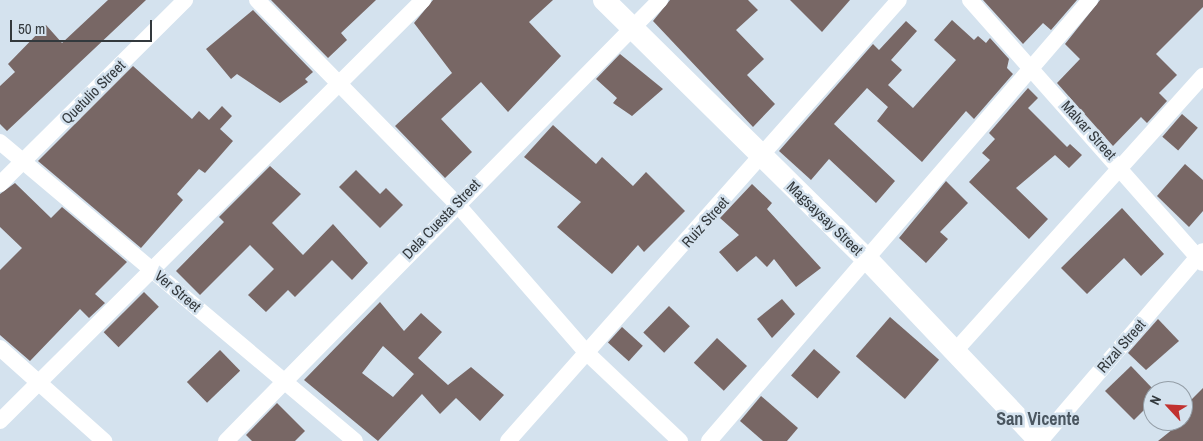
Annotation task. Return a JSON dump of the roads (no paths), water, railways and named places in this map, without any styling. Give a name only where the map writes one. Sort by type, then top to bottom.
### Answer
[{"type":"main road","name":"Magsaysay Street","points":[[604,0],[868,260],[956,350],[1040,441]]},
{"type":"street","name":"Quetulio Street","points":[[0,184],[185,0]]},
{"type":"street","points":[[257,0],[456,204],[588,353],[680,441]]},
{"type":"street","points":[[0,421],[338,81],[424,0]]},
{"type":"street","name":"Dela Cuesta Street","points":[[226,441],[456,204],[660,0]]},
{"type":"street","name":"Ruiz Street","points":[[508,441],[762,157],[899,0]]},
{"type":"street","name":"Malvar Street","points":[[970,0],[1122,166],[1201,257]]},
{"type":"street","points":[[709,441],[868,260],[1090,0]]},
{"type":"street","points":[[956,350],[1203,76]]},
{"type":"street","name":"Ver Street","points":[[0,142],[354,441]]},
{"type":"street","name":"Rizal Street","points":[[1040,441],[1201,257]]},
{"type":"street","points":[[0,348],[104,441]]},
{"type":"district","name":"San Vicente","points":[[1038,419]]}]
